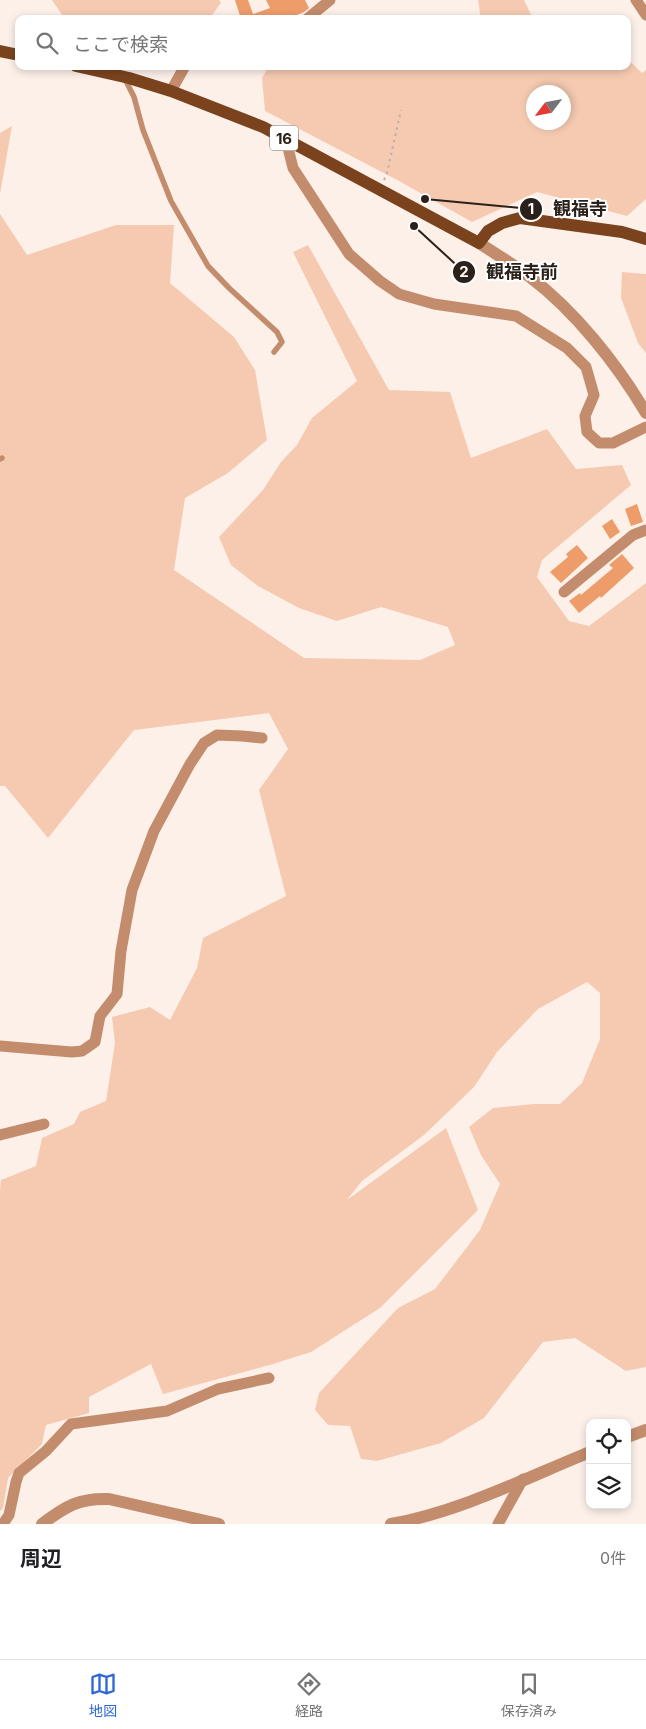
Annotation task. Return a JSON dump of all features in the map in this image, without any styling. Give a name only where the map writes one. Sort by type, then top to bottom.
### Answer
[{"type":"main road","points":[[0,51],[15,53]]},
{"type":"main road","name":"16","points":[[95,70],[123,76],[171,91],[240,117],[292,142],[479,243]]},
{"type":"main road","points":[[479,243],[488,231],[502,222],[520,218],[622,232],[646,239]]},
{"type":"street","points":[[312,15],[330,0]]},
{"type":"street","points":[[636,0],[646,14]]},
{"type":"street","points":[[171,91],[183,70]]},
{"type":"street","points":[[292,142],[288,148],[293,168],[310,195],[349,254],[380,281],[399,294],[434,304],[516,316],[567,348],[586,367],[594,395],[585,416],[587,432],[599,443],[613,443],[646,427]]},
{"type":"street","points":[[479,243],[531,277],[573,315],[605,354],[637,397],[646,413]]},
{"type":"street","points":[[564,592],[633,535],[646,530]]},
{"type":"street","points":[[0,1046],[72,1052],[82,1051],[95,1042],[100,1016],[117,994],[121,951],[132,890],[154,830],[190,764],[204,743],[217,735],[262,738]]},
{"type":"street","points":[[0,1135],[44,1124]]},
{"type":"street","points":[[3,1524],[9,1515],[19,1473],[46,1451],[71,1424],[167,1411],[218,1389],[269,1378]]},
{"type":"street","points":[[631,1436],[646,1430]]},
{"type":"street","points":[[391,1524],[421,1518],[453,1508],[586,1454]]},
{"type":"street","points":[[498,1524],[523,1479]]},
{"type":"street","points":[[42,1524],[75,1503],[91,1499],[109,1499],[219,1524]]},
{"type":"lane","points":[[123,76],[134,97],[143,130],[171,201],[208,266],[277,332],[282,342],[274,352]]},
{"type":"path","points":[[387,173],[401,110]]},
{"type":"shaded area","points":[[52,0],[219,0],[221,3],[212,15],[62,15]]},
{"type":"shaded area","points":[[478,0],[524,0],[531,15],[480,15]]},
{"type":"shaded area","points":[[631,62],[642,73],[646,70],[646,199],[627,216],[537,192],[472,222],[399,181],[265,111],[262,78],[267,70],[631,70]]},
{"type":"shaded area","points":[[12,126],[0,194],[0,133]]},
{"type":"shaded area","points":[[0,214],[27,255],[116,225],[174,225],[170,283],[234,337],[255,370],[267,440],[228,473],[185,498],[174,570],[304,658],[420,660],[455,645],[448,627],[381,607],[337,621],[299,608],[258,586],[231,565],[219,537],[263,490],[281,462],[297,445],[312,418],[357,381],[293,252],[308,245],[389,390],[450,392],[471,458],[547,429],[576,469],[622,465],[631,485],[542,560],[537,577],[569,621],[589,626],[646,583],[646,1367],[626,1371],[575,1338],[543,1342],[484,1418],[441,1443],[377,1461],[361,1459],[350,1426],[328,1425],[315,1410],[319,1393],[398,1308],[435,1289],[480,1230],[500,1184],[481,1155],[469,1127],[493,1108],[534,1104],[560,1104],[582,1083],[600,1039],[600,993],[587,982],[538,1009],[497,1052],[474,1087],[424,1135],[362,1181],[347,1200],[446,1128],[478,1210],[380,1308],[311,1352],[273,1364],[163,1394],[151,1364],[89,1397],[89,1413],[46,1425],[42,1444],[8,1478],[3,1508],[0,1511],[1,1180],[36,1166],[42,1138],[74,1124],[80,1112],[106,1101],[115,1043],[112,1017],[150,1007],[170,1020],[197,968],[203,938],[286,896],[259,790],[288,749],[269,713],[134,730],[48,838],[5,786],[0,786]]},
{"type":"shaded area","points":[[622,272],[646,274],[646,353],[638,343],[621,298]]},
{"type":"building","points":[[235,0],[248,0],[253,14],[270,8],[266,0],[305,0],[309,8],[297,15],[240,15]]},
{"type":"building","points":[[637,504],[643,522],[631,526],[625,509]]},
{"type":"building","points":[[612,519],[620,532],[610,539],[602,526]]},
{"type":"building","points":[[577,545],[588,558],[561,583],[550,572],[568,557],[566,554]]},
{"type":"building","points":[[622,554],[634,568],[601,598],[600,596],[579,613],[569,601],[580,593],[581,595],[613,568],[609,565]]},
{"type":"place","name":"観福寺","points":[[425,199]]},
{"type":"place","name":"観福寺前","points":[[414,226]]}]
